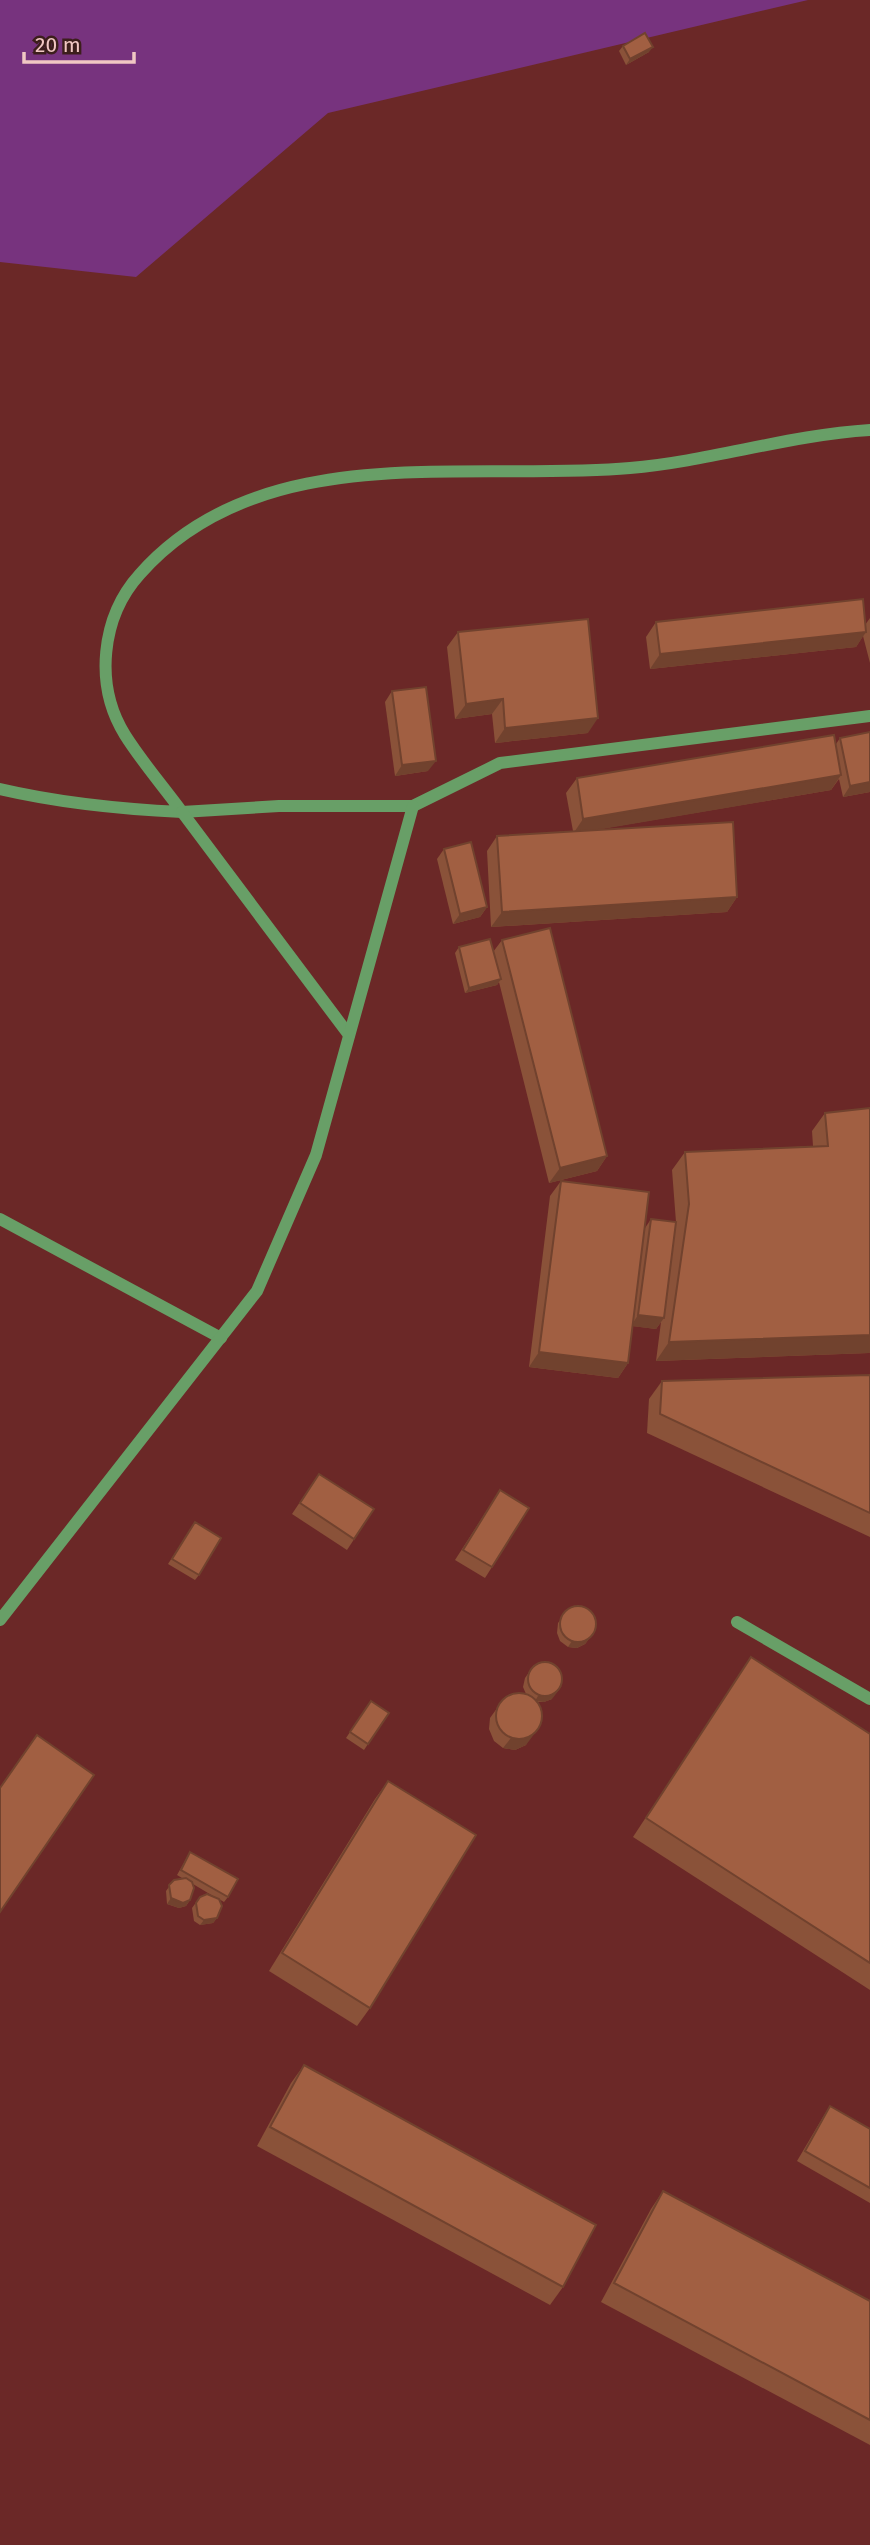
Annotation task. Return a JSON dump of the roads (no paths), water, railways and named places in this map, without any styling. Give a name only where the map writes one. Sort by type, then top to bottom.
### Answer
[{"type":"street","points":[[349,1035],[124,734],[111,701],[104,663],[110,627],[129,586],[158,554],[195,527],[246,499],[320,481],[457,471],[631,468],[870,430]]},
{"type":"street","points":[[0,789],[47,800],[182,812],[279,806],[413,806],[500,763],[870,716]]},
{"type":"street","points":[[0,1620],[257,1291],[316,1155],[413,806]]},
{"type":"street","points":[[0,1219],[221,1338]]},
{"type":"street","points":[[737,1622],[870,1699]]}]
